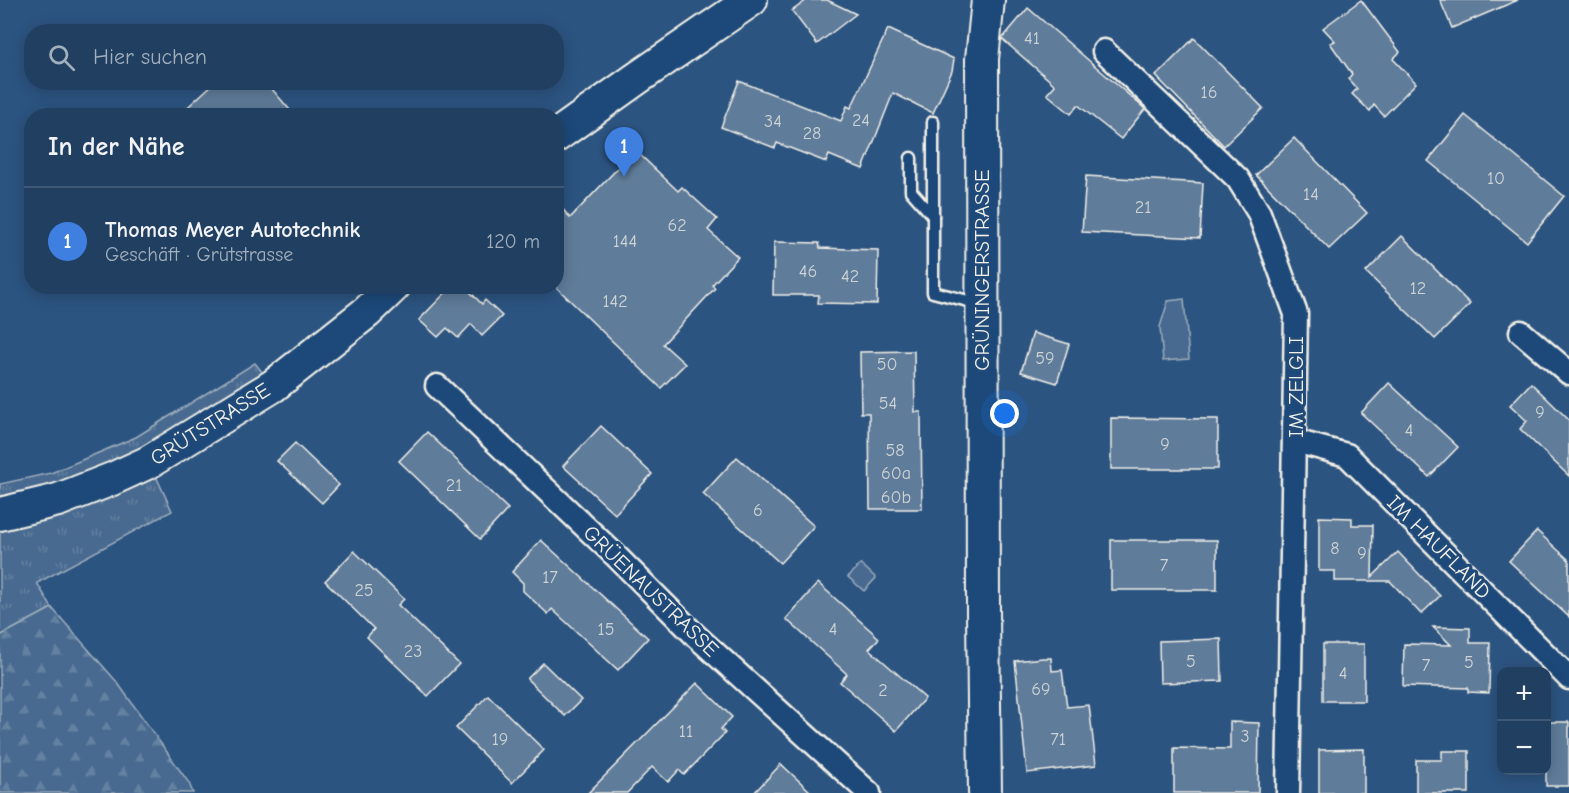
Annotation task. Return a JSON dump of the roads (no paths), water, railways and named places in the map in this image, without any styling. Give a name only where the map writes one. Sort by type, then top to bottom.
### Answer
[{"type":"main road","points":[[564,130],[751,0]]},
{"type":"main road","name":"GRÜNINGERSTRASSE","points":[[985,793],[981,304],[982,59],[988,0]]},
{"type":"main road","name":"GRÜTSTRASSE","points":[[0,514],[58,500],[149,462],[273,386],[367,312],[386,294]]},
{"type":"street","name":"IM ZELGLI","points":[[1104,51],[1238,179],[1259,213],[1296,314],[1288,793]]},
{"type":"street","points":[[1521,332],[1569,373]]},
{"type":"street","name":"GRÜENAUSTRASSE","points":[[437,386],[616,556],[696,636],[869,793]]},
{"type":"street","name":"IM HAUFLAND","points":[[1295,441],[1347,455],[1569,678]]},
{"type":"lane","points":[[933,122],[933,292],[981,304]]},
{"type":"lane","points":[[911,158],[911,191],[933,216]]},
{"type":"place","name":"Thomas Meyer Autotechnik","points":[[624,177]]}]
